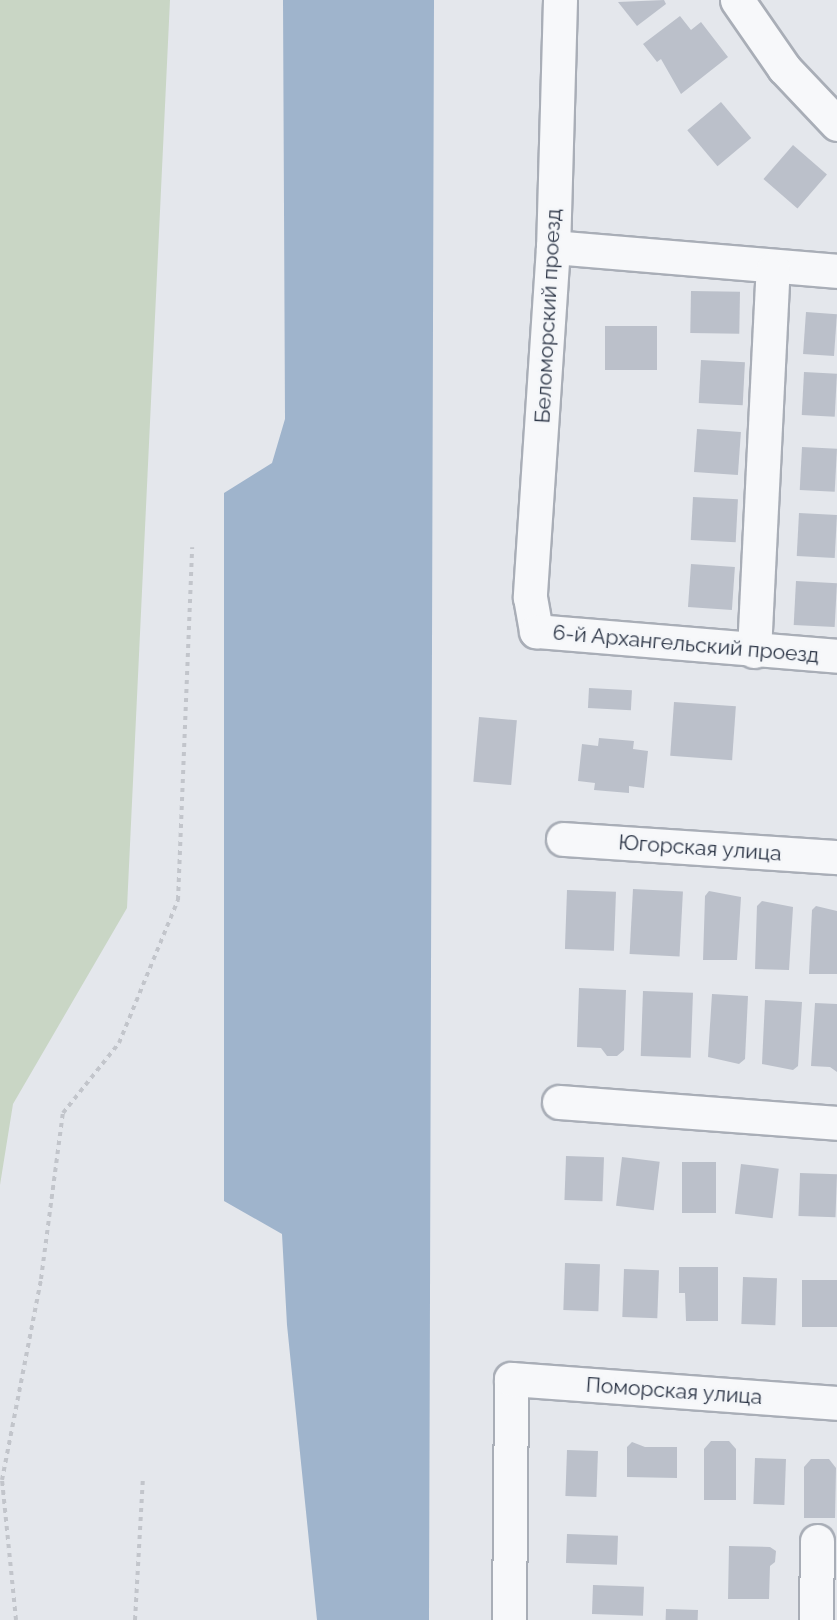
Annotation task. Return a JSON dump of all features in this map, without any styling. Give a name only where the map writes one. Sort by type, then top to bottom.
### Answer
[{"type":"street","name":"Беломорский проезд","points":[[536,631],[530,597],[554,247],[560,0]]},
{"type":"street","points":[[737,0],[784,68],[837,124]]},
{"type":"street","points":[[554,247],[773,269],[837,271]]},
{"type":"street","points":[[754,651],[773,269]]},
{"type":"street","name":"6-й Архангельский проезд","points":[[536,631],[754,651],[837,656]]},
{"type":"street","name":"Югорская улица","points":[[562,839],[837,857]]},
{"type":"street","points":[[559,1102],[837,1124]]},
{"type":"street","name":"Поморская улица","points":[[509,1620],[511,1379],[837,1403]]},
{"type":"street","points":[[816,1620],[818,1541]]},
{"type":"path","points":[[16,1620],[2,1480],[41,1279],[63,1113],[119,1042],[178,900],[192,547]]},
{"type":"path","points":[[135,1620],[143,1476]]},
{"type":"green space","points":[[0,0],[170,0],[127,908],[13,1104],[0,1185]]},
{"type":"water","points":[[283,0],[434,0],[429,1620],[317,1620],[287,1325],[282,1234],[224,1201],[224,493],[272,463],[285,419]]},
{"type":"building","points":[[664,0],[666,4],[637,26],[618,2]]},
{"type":"building","points":[[680,16],[691,30],[701,22],[728,57],[681,94],[661,59],[657,62],[643,44]]},
{"type":"building","points":[[721,102],[751,138],[718,166],[687,130]]},
{"type":"building","points":[[793,145],[827,175],[797,208],[763,179]]},
{"type":"building","points":[[691,291],[740,292],[739,334],[690,333]]},
{"type":"building","points":[[806,312],[837,314],[834,356],[803,354]]},
{"type":"building","points":[[605,326],[657,326],[657,370],[605,370]]},
{"type":"building","points":[[701,360],[745,362],[743,405],[699,403]]},
{"type":"building","points":[[804,372],[837,374],[835,417],[802,415]]},
{"type":"building","points":[[697,429],[741,432],[738,475],[694,472]]},
{"type":"building","points":[[802,447],[837,449],[835,492],[800,490]]},
{"type":"building","points":[[693,497],[738,499],[736,542],[691,540]]},
{"type":"building","points":[[799,513],[837,515],[835,558],[797,556]]},
{"type":"building","points":[[691,564],[735,567],[732,610],[688,607]]},
{"type":"building","points":[[796,581],[837,583],[835,627],[794,625]]},
{"type":"building","points":[[589,688],[632,690],[631,710],[588,708]]},
{"type":"building","points":[[674,702],[736,706],[732,760],[670,756]]},
{"type":"building","points":[[479,717],[517,720],[511,785],[473,782]]},
{"type":"building","points":[[599,738],[634,741],[633,749],[648,751],[644,788],[629,786],[629,793],[594,790],[595,783],[578,781],[582,744],[598,746]]},
{"type":"building","points":[[633,889],[683,892],[680,957],[630,954]]},
{"type":"building","points":[[567,890],[616,892],[614,951],[565,949]]},
{"type":"building","points":[[709,891],[741,897],[737,960],[703,960],[705,896]]},
{"type":"building","points":[[762,901],[793,907],[789,970],[755,969],[757,906]]},
{"type":"building","points":[[816,906],[837,911],[837,974],[809,974],[812,910]]},
{"type":"building","points":[[579,988],[626,990],[624,1050],[617,1056],[607,1056],[601,1048],[577,1047]]},
{"type":"building","points":[[643,991],[693,993],[691,1058],[641,1056]]},
{"type":"building","points":[[712,994],[748,996],[745,1059],[739,1064],[708,1057]]},
{"type":"building","points":[[765,1000],[802,1002],[798,1066],[793,1070],[762,1064]]},
{"type":"building","points":[[815,1003],[837,1004],[837,1072],[830,1067],[811,1066]]},
{"type":"building","points":[[566,1156],[604,1157],[602,1201],[564,1200]]},
{"type":"building","points":[[622,1157],[660,1162],[654,1210],[616,1206]]},
{"type":"building","points":[[682,1162],[716,1162],[716,1213],[682,1213]]},
{"type":"building","points":[[741,1164],[779,1169],[773,1218],[735,1214]]},
{"type":"building","points":[[800,1173],[837,1174],[835,1217],[798,1216]]},
{"type":"building","points":[[565,1263],[600,1264],[598,1311],[563,1310]]},
{"type":"building","points":[[679,1267],[718,1267],[718,1321],[686,1321],[685,1293],[679,1293]]},
{"type":"building","points":[[624,1269],[659,1270],[657,1318],[622,1317]]},
{"type":"building","points":[[743,1277],[777,1278],[775,1325],[741,1324]]},
{"type":"building","points":[[802,1280],[837,1280],[837,1327],[802,1327]]},
{"type":"building","points":[[711,1441],[729,1441],[736,1449],[736,1500],[704,1500],[704,1449]]},
{"type":"building","points":[[632,1442],[645,1447],[677,1447],[677,1478],[627,1477],[627,1447]]},
{"type":"building","points":[[567,1450],[598,1451],[596,1497],[565,1496]]},
{"type":"building","points":[[755,1458],[786,1459],[784,1505],[753,1504]]},
{"type":"building","points":[[811,1459],[829,1459],[836,1468],[835,1518],[804,1518],[804,1467]]},
{"type":"building","points":[[567,1534],[618,1536],[617,1565],[566,1563]]},
{"type":"building","points":[[729,1546],[770,1547],[776,1551],[775,1562],[770,1566],[769,1599],[728,1599]]},
{"type":"building","points":[[593,1585],[644,1587],[643,1616],[592,1614]]},
{"type":"building","points":[[666,1609],[698,1610],[698,1620],[666,1620]]}]
